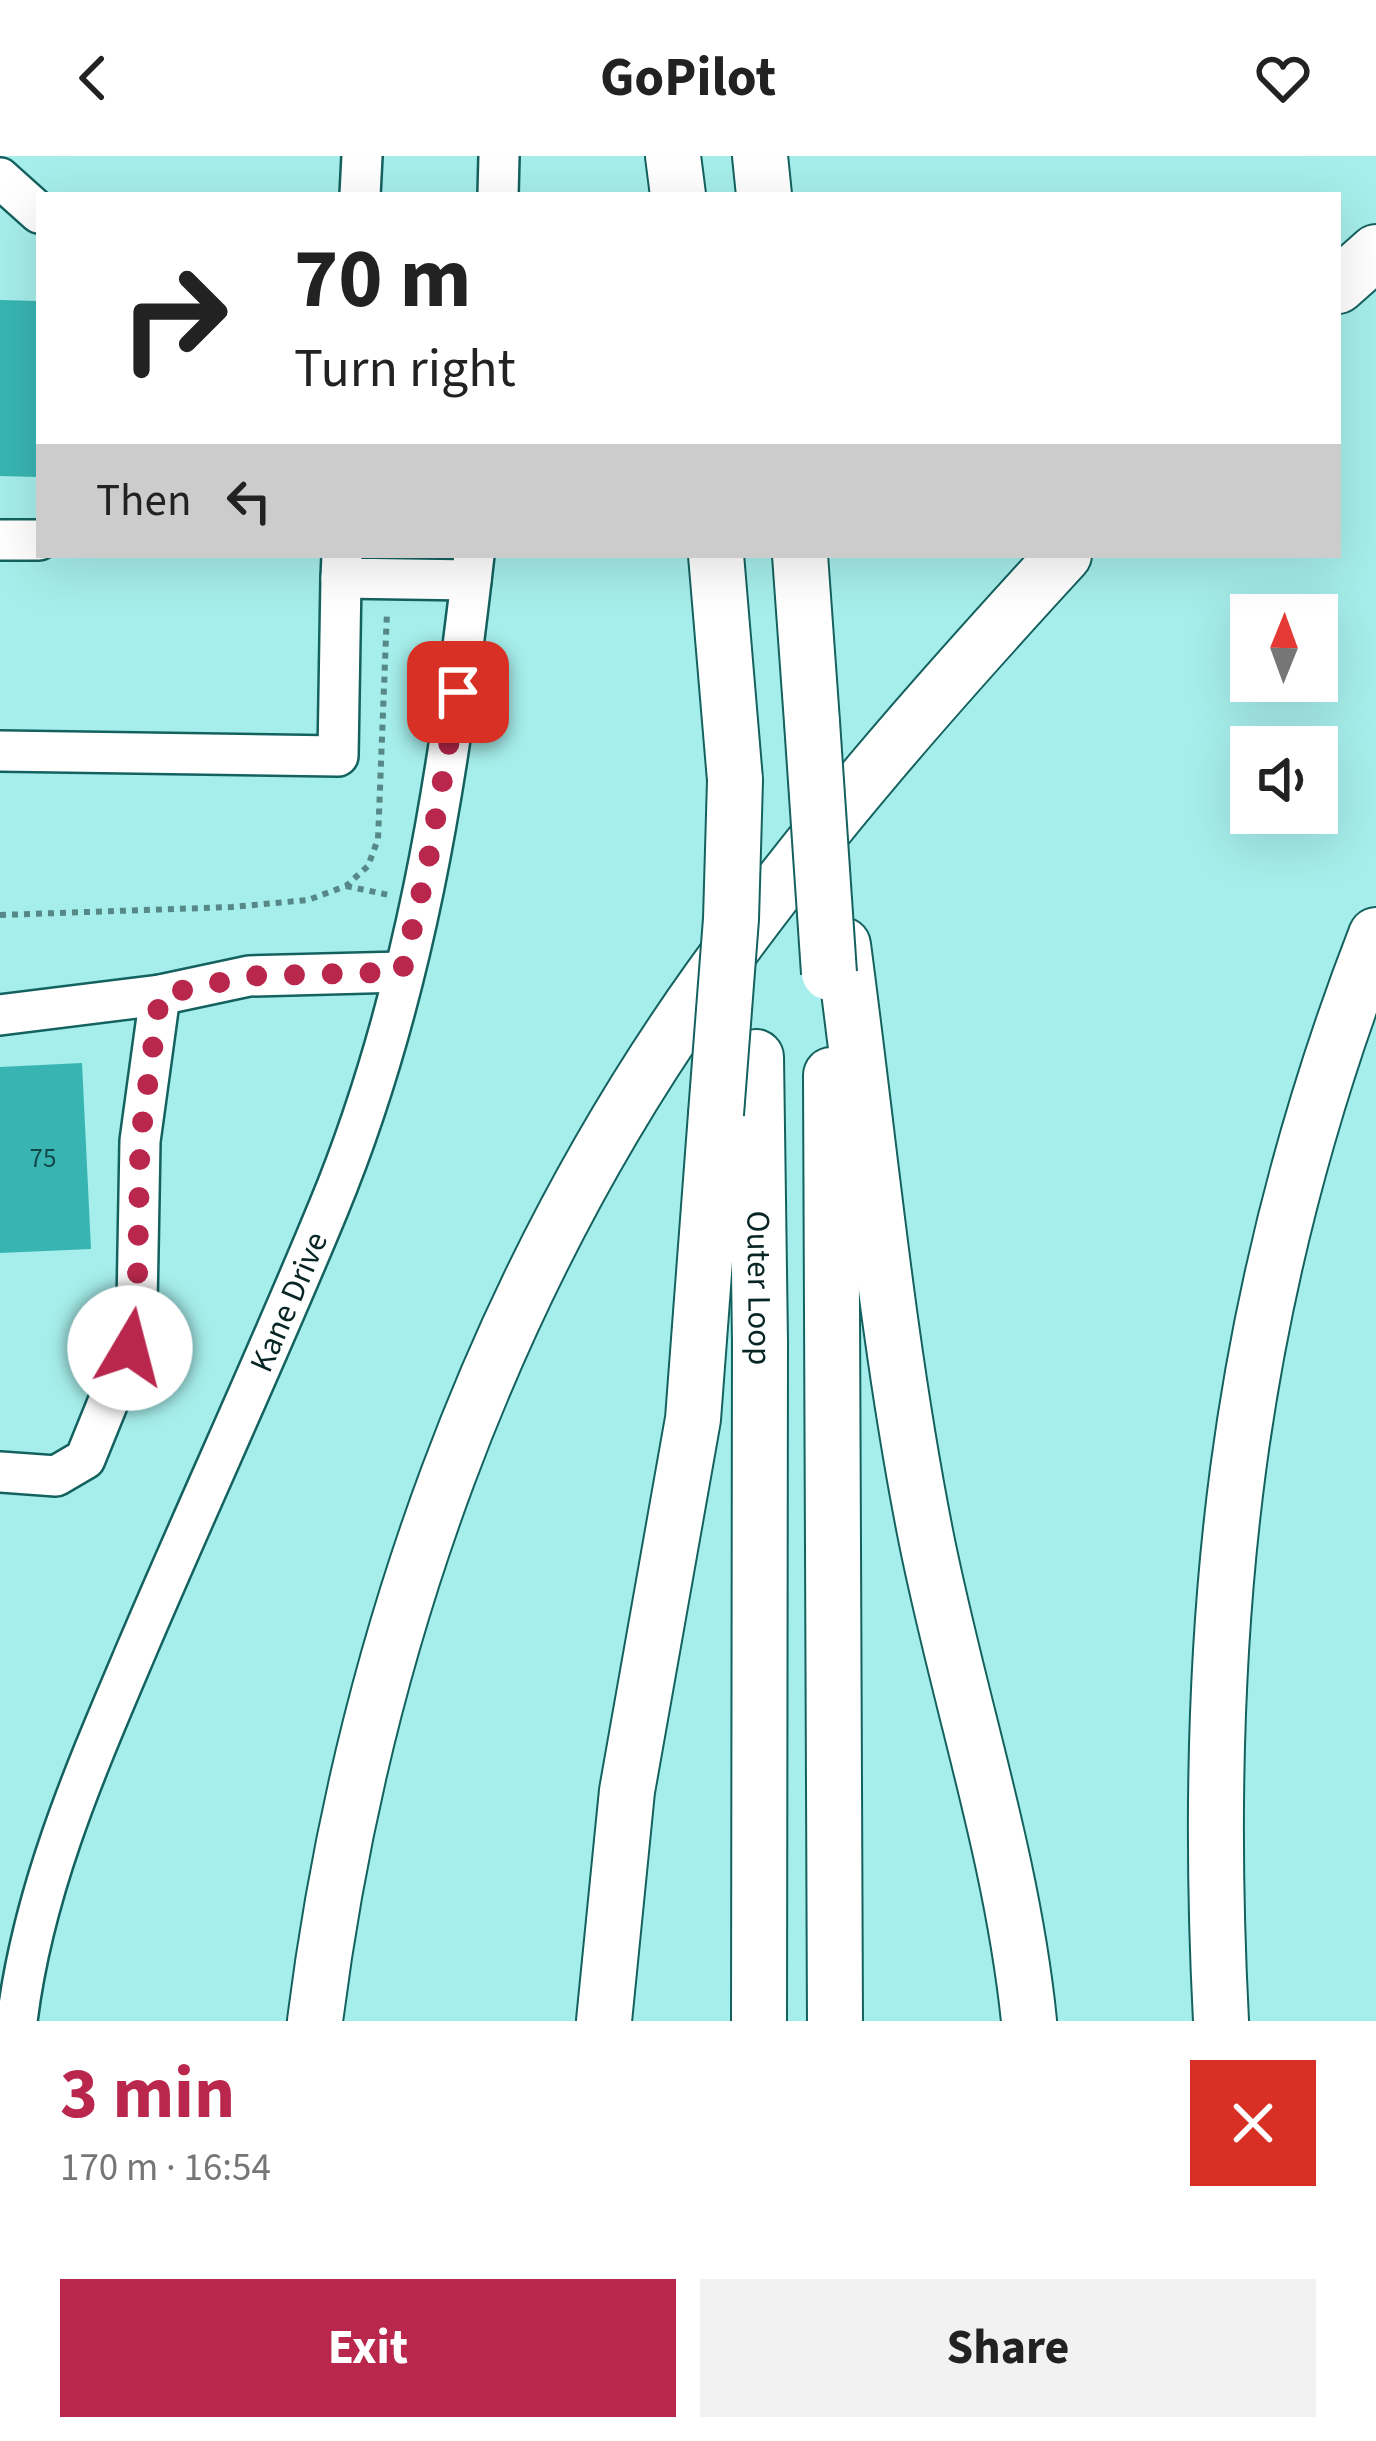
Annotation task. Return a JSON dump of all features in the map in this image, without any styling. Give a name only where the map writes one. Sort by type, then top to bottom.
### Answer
[{"type":"highway","points":[[673,156],[678,192]]},
{"type":"highway","points":[[760,156],[764,192]]},
{"type":"highway","points":[[1341,283],[1376,252]]},
{"type":"highway","name":"Outer Loop","points":[[716,558],[755,1057],[760,1251],[759,2021]]},
{"type":"highway","points":[[800,558],[836,959],[916,1487],[1005,1866],[1029,2021]]},
{"type":"highway","points":[[316,2021],[351,1807],[399,1619],[463,1438],[542,1259],[615,1128],[709,981],[867,777],[1054,566]]},
{"type":"highway","points":[[604,2021],[622,1827],[693,1419],[731,919],[735,780]]},
{"type":"highway","points":[[1221,2021],[1215,1784],[1223,1590],[1246,1397],[1286,1210],[1321,1086],[1376,935]]},
{"type":"highway","points":[[835,2021],[836,959]]},
{"type":"street","points":[[361,192],[362,156]]},
{"type":"street","points":[[498,192],[499,156]]},
{"type":"street","points":[[0,178],[36,210]]},
{"type":"street","points":[[0,540],[36,540]]},
{"type":"street","points":[[0,751],[338,756],[342,567],[388,578],[472,567]]},
{"type":"street","name":"Kane Drive","points":[[17,2021],[29,1940],[67,1813],[329,1207],[369,1099],[402,972],[454,730],[472,567]]},
{"type":"street","points":[[0,1015],[160,995],[250,976],[402,972]]},
{"type":"street","points":[[0,1472],[56,1476],[85,1459],[130,1348],[137,1305],[140,1141],[160,995]]},
{"type":"path","points":[[0,915],[251,905],[308,900],[346,886],[368,866],[378,839],[388,578]]},
{"type":"path","points":[[346,886],[393,896]]},
{"type":"building","points":[[0,300],[36,301],[36,477],[0,476]]},
{"type":"building","points":[[82,1063],[91,1249],[0,1253],[0,1067]]},
{"type":"route","points":[[130,1348],[137,1305],[140,1141],[160,995],[250,976],[402,972],[418,914],[458,692]]}]
